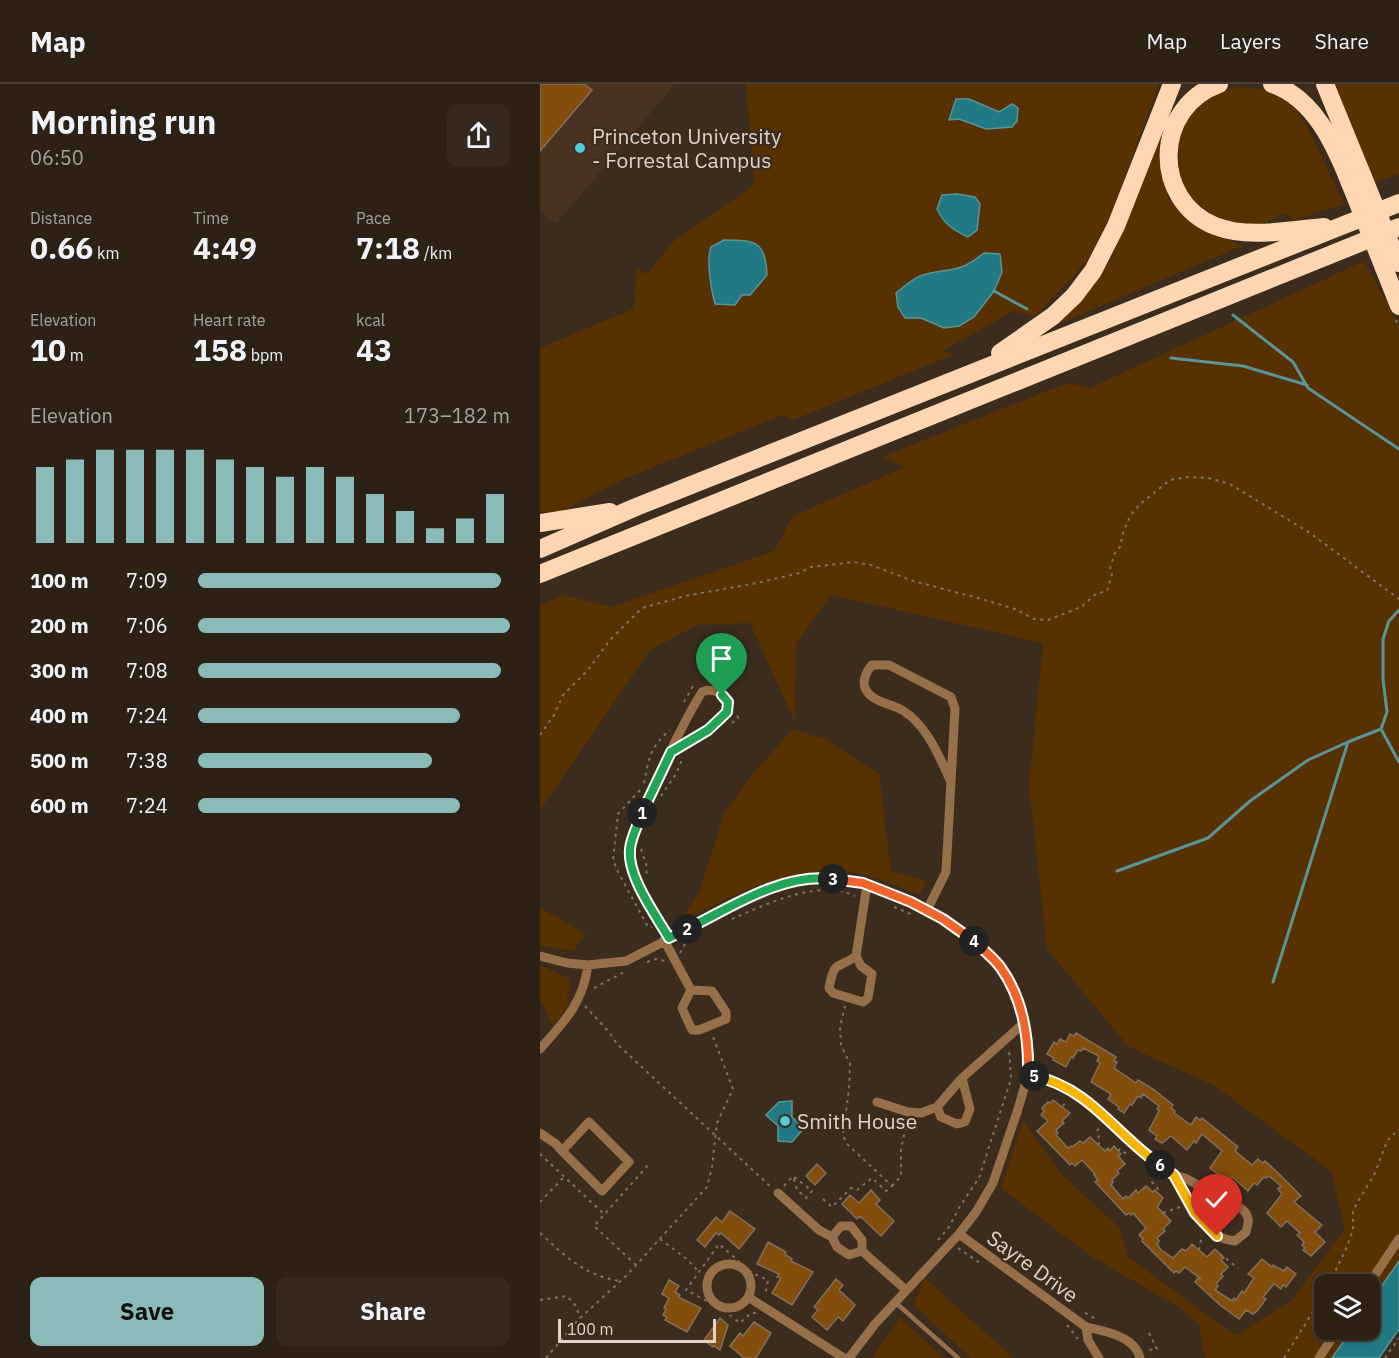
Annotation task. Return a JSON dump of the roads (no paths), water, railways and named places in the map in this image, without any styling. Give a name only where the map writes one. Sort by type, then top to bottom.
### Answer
[{"type":"highway","points":[[966,375],[1053,316],[1074,296],[1093,272],[1116,226],[1172,84]]},
{"type":"highway","points":[[1219,84],[1204,91],[1187,106],[1171,134],[1167,148],[1168,165],[1179,194],[1188,206],[1201,218],[1216,226],[1257,233],[1340,226]]},
{"type":"highway","points":[[1272,84],[1298,97],[1309,108],[1342,162],[1356,180]]},
{"type":"highway","points":[[1313,84],[1342,162]]},
{"type":"highway","points":[[1325,84],[1356,180],[1394,266],[1399,306]]},
{"type":"highway","points":[[540,549],[636,507],[1399,203]]},
{"type":"highway","points":[[540,574],[1399,226]]},
{"type":"highway","points":[[540,523],[636,507]]},
{"type":"street","points":[[927,910],[946,872],[951,782],[955,709],[951,697],[889,665],[872,665],[865,672],[864,685],[868,694],[902,709],[919,722],[940,757],[951,782]]},
{"type":"street","points":[[671,752],[708,730],[724,717],[728,702],[722,695],[711,690],[702,692],[689,712],[642,813],[630,849],[635,877],[675,962],[691,990]]},
{"type":"street","name":"Sayre Drive","points":[[540,956],[567,963],[588,965],[626,961],[759,893],[790,881],[818,878],[867,885],[927,910],[972,939],[1001,967],[1019,1003],[1024,1023],[1028,1075],[993,1183],[976,1212],[959,1234],[875,1324],[849,1358]]},
{"type":"street","points":[[856,956],[838,964],[832,970],[829,988],[833,993],[862,1002],[868,998],[872,974],[861,966],[856,956],[867,885]]},
{"type":"street","points":[[540,1049],[563,1023],[579,1000],[586,983],[588,965]]},
{"type":"street","points":[[691,990],[712,991],[726,1012],[726,1019],[699,1030],[692,1030],[682,1008],[691,990]]},
{"type":"street","points":[[877,1102],[908,1112],[921,1113],[937,1107],[962,1078],[1024,1023]]},
{"type":"street","points":[[1028,1075],[1054,1081],[1069,1088],[1092,1105],[1147,1156],[1174,1175],[1185,1178],[1242,1209],[1249,1220],[1246,1232],[1235,1241],[1217,1236],[1195,1213],[1174,1175]]},
{"type":"street","points":[[937,1107],[941,1117],[957,1124],[965,1122],[970,1109],[962,1078]]},
{"type":"street","points":[[540,1132],[556,1144],[562,1151],[602,1191],[629,1162],[589,1122],[562,1151]]},
{"type":"street","points":[[778,1194],[819,1230],[832,1237],[837,1247],[849,1255],[861,1251]]},
{"type":"street","points":[[832,1237],[841,1226],[851,1226],[862,1240],[861,1251]]},
{"type":"street","name":"Sayre Drive","points":[[959,1234],[1086,1327],[1124,1338],[1139,1353],[1140,1358]]},
{"type":"street","points":[[1376,1274],[1399,1239]]},
{"type":"street","points":[[861,1251],[906,1290]]},
{"type":"street","points":[[723,1264],[738,1265],[744,1269],[751,1282],[748,1297],[737,1306],[730,1308],[717,1304],[708,1293],[708,1279],[711,1272],[723,1264]]},
{"type":"street","points":[[748,1297],[844,1358]]},
{"type":"street","name":"Sayre Drive","points":[[1086,1327],[1088,1340],[1099,1358]]},
{"type":"street","points":[[1319,1358],[1331,1340]]},
{"type":"lane","points":[[896,1302],[958,1358]]},
{"type":"water","points":[[956,99],[969,99],[999,112],[1012,104],[1018,108],[1017,121],[1012,127],[986,129],[959,119],[949,120]]},
{"type":"water","points":[[957,194],[975,197],[980,204],[977,230],[968,237],[950,226],[937,209],[942,195]]},
{"type":"water","points":[[724,240],[751,242],[757,245],[764,255],[766,264],[767,275],[750,295],[742,295],[735,305],[715,304],[711,283],[709,260],[711,247]]},
{"type":"water","points":[[984,253],[1000,254],[1002,272],[994,291],[974,317],[959,326],[944,328],[921,318],[905,318],[898,307],[896,293],[920,276],[961,267]]},
{"type":"water","name":"Smith House","points":[[792,1101],[792,1117],[804,1128],[792,1142],[778,1141],[778,1126],[766,1115],[779,1102]]},
{"type":"water","points":[[1399,1261],[1399,1329],[1379,1358],[1332,1358],[1344,1340],[1380,1340],[1380,1289]]},
{"type":"waterway","points":[[994,291],[1027,309]]},
{"type":"waterway","points":[[1233,315],[1293,362],[1308,388],[1399,449]]},
{"type":"waterway","points":[[1171,358],[1243,366],[1307,385]]},
{"type":"waterway","points":[[1273,982],[1348,742],[1381,729],[1387,712],[1383,679],[1383,639],[1389,621],[1399,610]]},
{"type":"waterway","points":[[1381,729],[1399,762]]},
{"type":"waterway","points":[[1117,871],[1208,838],[1250,801],[1308,760],[1348,742]]},
{"type":"place","name":"Princeton University - Forrestal Campus","points":[[580,148]]},
{"type":"place","name":"Smith House","points":[[785,1121]]}]
